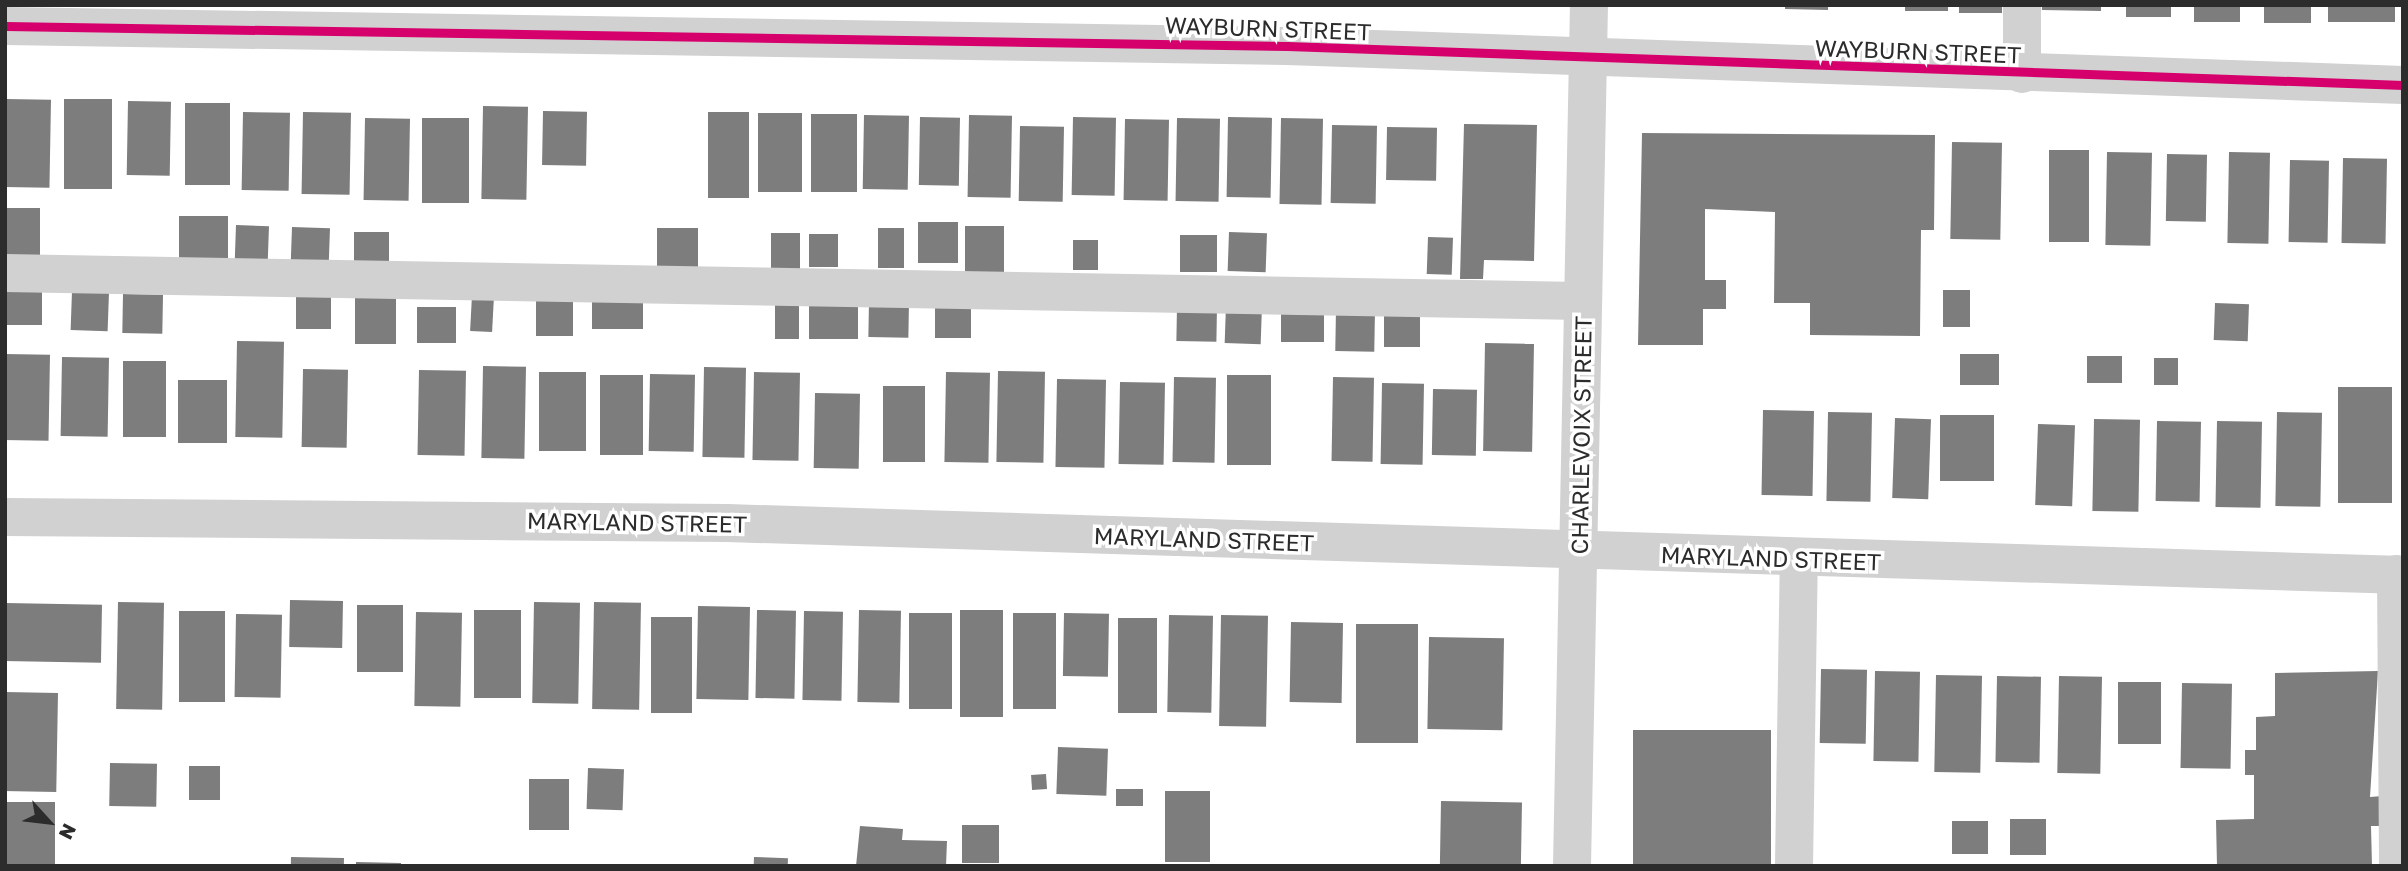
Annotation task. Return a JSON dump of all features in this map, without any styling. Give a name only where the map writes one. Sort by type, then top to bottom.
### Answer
[{"type":"street","name":"CHARLEVOIX STREET","points":[[1573,866],[1589,5]]},
{"type":"street","points":[[2022,5],[2022,74]]},
{"type":"street","name":"WAYBURN STREET","points":[[5,26],[1287,46],[1588,61],[2403,85]]},
{"type":"street","points":[[5,273],[1583,301]]},
{"type":"street","name":"MARYLAND STREET","points":[[5,517],[727,523],[1578,552],[2400,575]]},
{"type":"street","points":[[1794,866],[1799,558]]},
{"type":"street","points":[[2398,866],[2400,575]]},
{"type":"building","points":[[1785,5],[1828,5],[1828,10],[1785,9]]},
{"type":"building","points":[[1905,5],[1948,5],[1948,11],[1905,11]]},
{"type":"building","points":[[1959,5],[2002,5],[2002,13],[1959,13]]},
{"type":"building","points":[[2042,5],[2101,5],[2101,11],[2042,10]]},
{"type":"building","points":[[2126,5],[2171,5],[2171,17],[2126,17]]},
{"type":"building","points":[[2194,5],[2240,5],[2240,22],[2194,22]]},
{"type":"building","points":[[2264,5],[2311,5],[2311,23],[2264,23]]},
{"type":"building","points":[[2328,5],[2395,5],[2395,22],[2328,22]]},
{"type":"building","points":[[6,99],[51,100],[49,188],[5,187]]},
{"type":"building","points":[[64,99],[112,99],[112,189],[64,189]]},
{"type":"building","points":[[128,101],[171,102],[170,176],[127,175]]},
{"type":"building","points":[[185,103],[230,103],[230,185],[185,185]]},
{"type":"building","points":[[483,106],[528,107],[526,200],[481,199]]},
{"type":"building","points":[[543,111],[587,112],[586,166],[542,165]]},
{"type":"building","points":[[243,112],[290,113],[289,191],[242,190]]},
{"type":"building","points":[[303,112],[351,113],[350,195],[302,194]]},
{"type":"building","points":[[708,112],[749,112],[749,198],[708,198]]},
{"type":"building","points":[[758,113],[802,113],[802,192],[758,192]]},
{"type":"building","points":[[811,114],[857,114],[857,192],[811,192]]},
{"type":"building","points":[[864,115],[909,116],[908,190],[863,189]]},
{"type":"building","points":[[969,115],[1012,116],[1011,198],[968,197]]},
{"type":"building","points":[[920,117],[960,118],[959,186],[919,185]]},
{"type":"building","points":[[1073,117],[1116,118],[1115,196],[1072,195]]},
{"type":"building","points":[[1228,117],[1272,118],[1271,198],[1227,197]]},
{"type":"building","points":[[365,118],[410,119],[409,201],[364,200]]},
{"type":"building","points":[[422,118],[469,118],[469,203],[422,203]]},
{"type":"building","points":[[1177,118],[1220,119],[1219,202],[1176,201]]},
{"type":"building","points":[[1281,118],[1323,119],[1321,205],[1279,204]]},
{"type":"building","points":[[1125,119],[1169,120],[1168,201],[1124,200]]},
{"type":"building","points":[[1464,124],[1537,125],[1534,261],[1484,260],[1483,279],[1460,279]]},
{"type":"building","points":[[1332,125],[1377,126],[1376,204],[1331,203]]},
{"type":"building","points":[[1020,126],[1064,127],[1063,202],[1019,201]]},
{"type":"building","points":[[1387,127],[1437,128],[1436,181],[1386,180]]},
{"type":"building","points":[[1642,133],[1935,135],[1934,230],[1921,230],[1920,336],[1810,335],[1810,303],[1774,303],[1775,212],[1705,209],[1705,280],[1726,280],[1726,309],[1703,309],[1703,345],[1638,345]]},
{"type":"building","points":[[1952,142],[2002,143],[2000,240],[1950,239]]},
{"type":"building","points":[[2049,150],[2089,150],[2089,242],[2049,242]]},
{"type":"building","points":[[2107,152],[2152,153],[2150,246],[2105,245]]},
{"type":"building","points":[[2229,152],[2270,153],[2268,244],[2227,243]]},
{"type":"building","points":[[2167,154],[2207,155],[2206,222],[2166,221]]},
{"type":"building","points":[[2343,158],[2387,159],[2386,244],[2342,243]]},
{"type":"building","points":[[2290,160],[2329,161],[2328,243],[2289,242]]},
{"type":"building","points":[[5,208],[40,208],[40,260],[5,260]]},
{"type":"building","points":[[179,216],[228,216],[228,262],[179,262]]},
{"type":"building","points":[[918,222],[958,222],[958,263],[918,263]]},
{"type":"building","points":[[236,225],[269,226],[268,263],[235,262]]},
{"type":"building","points":[[965,226],[1004,226],[1004,272],[965,272]]},
{"type":"building","points":[[292,227],[330,228],[329,264],[291,263]]},
{"type":"building","points":[[657,228],[698,228],[698,269],[657,269]]},
{"type":"building","points":[[878,228],[904,228],[904,268],[878,268]]},
{"type":"building","points":[[354,232],[389,232],[389,265],[354,265]]},
{"type":"building","points":[[1229,232],[1267,233],[1266,272],[1228,271]]},
{"type":"building","points":[[771,233],[800,233],[800,271],[771,271]]},
{"type":"building","points":[[809,234],[838,234],[838,267],[809,267]]},
{"type":"building","points":[[1180,235],[1217,235],[1217,272],[1180,272]]},
{"type":"building","points":[[1428,237],[1453,238],[1452,275],[1427,274]]},
{"type":"building","points":[[1073,240],[1098,240],[1098,270],[1073,270]]},
{"type":"building","points":[[5,287],[42,287],[42,325],[5,325]]},
{"type":"building","points":[[1943,290],[1970,290],[1970,327],[1943,327]]},
{"type":"building","points":[[72,291],[109,292],[108,331],[71,330]]},
{"type":"building","points":[[355,292],[396,292],[396,344],[355,344]]},
{"type":"building","points":[[296,293],[331,293],[331,329],[296,329]]},
{"type":"building","points":[[592,293],[643,293],[643,329],[592,329]]},
{"type":"building","points":[[123,294],[163,295],[162,334],[122,333]]},
{"type":"building","points":[[472,295],[494,296],[492,332],[470,331]]},
{"type":"building","points":[[536,300],[573,300],[573,336],[536,336]]},
{"type":"building","points":[[869,301],[909,302],[908,338],[868,337]]},
{"type":"building","points":[[775,302],[799,302],[799,339],[775,339]]},
{"type":"building","points":[[2215,303],[2249,304],[2248,341],[2214,340]]},
{"type":"building","points":[[809,304],[858,304],[858,339],[809,339]]},
{"type":"building","points":[[935,304],[971,304],[971,338],[935,338]]},
{"type":"building","points":[[1226,305],[1262,306],[1261,344],[1225,343]]},
{"type":"building","points":[[1177,306],[1217,307],[1216,342],[1176,341]]},
{"type":"building","points":[[417,307],[456,307],[456,343],[417,343]]},
{"type":"building","points":[[1281,307],[1324,307],[1324,342],[1281,342]]},
{"type":"building","points":[[1336,309],[1375,310],[1374,352],[1335,351]]},
{"type":"building","points":[[1384,311],[1420,311],[1420,347],[1384,347]]},
{"type":"building","points":[[237,341],[284,342],[282,438],[235,437]]},
{"type":"building","points":[[1485,343],[1534,344],[1532,452],[1483,451]]},
{"type":"building","points":[[5,354],[50,355],[48,441],[5,440]]},
{"type":"building","points":[[1960,354],[1999,354],[1999,385],[1960,385]]},
{"type":"building","points":[[2087,356],[2122,356],[2122,383],[2087,383]]},
{"type":"building","points":[[62,357],[109,358],[108,437],[61,436]]},
{"type":"building","points":[[2154,358],[2178,358],[2178,385],[2154,385]]},
{"type":"building","points":[[123,361],[166,361],[166,437],[123,437]]},
{"type":"building","points":[[483,366],[526,367],[524,459],[481,458]]},
{"type":"building","points":[[704,367],[746,368],[744,458],[702,457]]},
{"type":"building","points":[[303,369],[348,370],[347,448],[302,447]]},
{"type":"building","points":[[419,370],[466,371],[465,456],[418,455]]},
{"type":"building","points":[[998,371],[1045,372],[1043,463],[996,462]]},
{"type":"building","points":[[539,372],[586,372],[586,451],[539,451]]},
{"type":"building","points":[[754,372],[800,373],[798,461],[752,460]]},
{"type":"building","points":[[946,372],[990,373],[988,463],[944,462]]},
{"type":"building","points":[[650,374],[695,375],[694,452],[649,451]]},
{"type":"building","points":[[600,375],[643,375],[643,455],[600,455]]},
{"type":"building","points":[[1227,375],[1271,375],[1271,465],[1227,465]]},
{"type":"building","points":[[1174,377],[1216,378],[1215,463],[1173,462]]},
{"type":"building","points":[[1333,377],[1374,378],[1373,462],[1332,461]]},
{"type":"building","points":[[1057,379],[1106,380],[1104,468],[1055,467]]},
{"type":"building","points":[[178,380],[227,380],[227,443],[178,443]]},
{"type":"building","points":[[1120,382],[1165,383],[1164,465],[1119,464]]},
{"type":"building","points":[[1382,383],[1424,384],[1423,465],[1381,464]]},
{"type":"building","points":[[883,386],[925,386],[925,462],[883,462]]},
{"type":"building","points":[[2338,387],[2392,387],[2392,503],[2338,503]]},
{"type":"building","points":[[1433,389],[1477,390],[1476,456],[1432,455]]},
{"type":"building","points":[[815,393],[860,394],[859,469],[814,468]]},
{"type":"building","points":[[1763,410],[1814,411],[1813,496],[1762,495]]},
{"type":"building","points":[[1828,412],[1872,413],[1870,502],[1826,501]]},
{"type":"building","points":[[2277,412],[2322,413],[2320,507],[2275,506]]},
{"type":"building","points":[[1940,415],[1994,415],[1994,481],[1940,481]]},
{"type":"building","points":[[1895,418],[1931,419],[1928,499],[1892,498]]},
{"type":"building","points":[[2094,419],[2140,420],[2138,512],[2092,511]]},
{"type":"building","points":[[2157,421],[2201,422],[2200,502],[2156,501]]},
{"type":"building","points":[[2217,421],[2262,422],[2260,508],[2215,507]]},
{"type":"building","points":[[2038,424],[2075,425],[2072,506],[2035,505]]},
{"type":"building","points":[[290,600],[343,601],[342,648],[289,647]]},
{"type":"building","points":[[118,602],[164,603],[162,710],[116,709]]},
{"type":"building","points":[[534,602],[580,603],[578,704],[532,703]]},
{"type":"building","points":[[594,602],[641,603],[639,710],[592,709]]},
{"type":"building","points":[[5,603],[102,605],[101,663],[5,661]]},
{"type":"building","points":[[357,605],[403,605],[403,672],[357,672]]},
{"type":"building","points":[[698,606],[750,607],[748,700],[696,699]]},
{"type":"building","points":[[474,610],[521,610],[521,698],[474,698]]},
{"type":"building","points":[[757,610],[796,611],[794,699],[755,698]]},
{"type":"building","points":[[859,610],[901,611],[899,703],[857,702]]},
{"type":"building","points":[[960,610],[1003,610],[1003,717],[960,717]]},
{"type":"building","points":[[179,611],[225,611],[225,702],[179,702]]},
{"type":"building","points":[[804,611],[843,612],[841,701],[802,700]]},
{"type":"building","points":[[416,612],[462,613],[460,707],[414,706]]},
{"type":"building","points":[[909,613],[952,613],[952,709],[909,709]]},
{"type":"building","points":[[1013,613],[1056,613],[1056,709],[1013,709]]},
{"type":"building","points":[[1064,613],[1109,614],[1108,677],[1063,676]]},
{"type":"building","points":[[236,614],[282,615],[281,698],[235,697]]},
{"type":"building","points":[[1169,615],[1213,616],[1211,713],[1167,712]]},
{"type":"building","points":[[1221,615],[1268,616],[1266,727],[1219,726]]},
{"type":"building","points":[[651,617],[692,617],[692,713],[651,713]]},
{"type":"building","points":[[1118,618],[1157,618],[1157,713],[1118,713]]},
{"type":"building","points":[[1291,622],[1343,623],[1342,703],[1290,702]]},
{"type":"building","points":[[1356,624],[1418,624],[1418,743],[1356,743]]},
{"type":"building","points":[[1429,637],[1504,638],[1502,730],[1427,729]]},
{"type":"building","points":[[1821,669],[1867,670],[1866,744],[1820,743]]},
{"type":"building","points":[[1875,671],[1920,672],[1918,762],[1873,761]]},
{"type":"building","points":[[2378,671],[2370,797],[2383,796],[2383,826],[2371,826],[2372,866],[2217,866],[2216,820],[2254,819],[2254,775],[2245,775],[2245,750],[2256,750],[2256,717],[2275,716],[2275,673]]},
{"type":"building","points":[[1936,675],[1982,676],[1980,773],[1934,772]]},
{"type":"building","points":[[1997,676],[2041,677],[2039,763],[1995,762]]},
{"type":"building","points":[[2059,676],[2102,677],[2100,774],[2057,773]]},
{"type":"building","points":[[2118,682],[2161,682],[2161,744],[2118,744]]},
{"type":"building","points":[[2182,683],[2232,684],[2231,769],[2181,768]]},
{"type":"building","points":[[5,692],[58,693],[56,792],[5,791]]},
{"type":"building","points":[[1633,730],[1771,730],[1771,866],[1633,866]]},
{"type":"building","points":[[1058,747],[1108,749],[1106,796],[1056,794]]},
{"type":"building","points":[[110,763],[157,764],[156,807],[109,806]]},
{"type":"building","points":[[189,766],[220,766],[220,800],[189,800]]},
{"type":"building","points":[[588,768],[624,769],[623,810],[587,809]]},
{"type":"building","points":[[1046,774],[1047,789],[1032,790],[1031,775]]},
{"type":"building","points":[[529,779],[569,779],[569,830],[529,830]]},
{"type":"building","points":[[1116,789],[1143,789],[1143,806],[1116,806]]},
{"type":"building","points":[[1165,791],[1210,791],[1210,862],[1165,862]]},
{"type":"building","points":[[1441,801],[1522,802],[1521,866],[1440,866]]},
{"type":"building","points":[[5,802],[55,802],[55,866],[5,866]]},
{"type":"building","points":[[2010,819],[2046,819],[2046,855],[2010,855]]},
{"type":"building","points":[[1952,821],[1988,821],[1988,854],[1952,854]]},
{"type":"building","points":[[962,825],[999,825],[999,863],[962,863]]},
{"type":"building","points":[[860,826],[903,829],[902,840],[947,841],[946,866],[856,866]]},
{"type":"building","points":[[291,857],[344,858],[344,866],[291,866]]},
{"type":"building","points":[[754,857],[788,858],[788,866],[754,866]]},
{"type":"building","points":[[356,862],[401,863],[401,866],[356,866]]},
{"type":"cycle path","points":[[5,26],[1287,46],[2403,85]]}]
